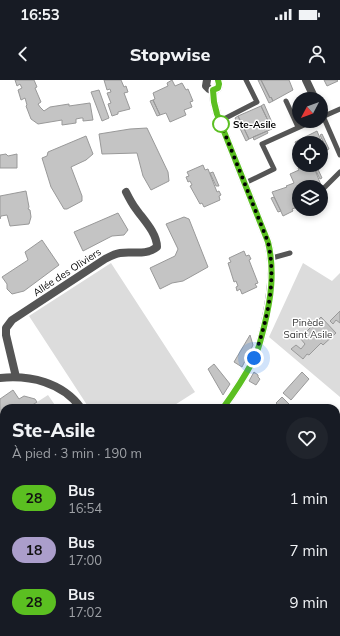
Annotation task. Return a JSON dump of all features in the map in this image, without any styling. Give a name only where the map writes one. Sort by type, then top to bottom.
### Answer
[{"type":"street","points":[[208,80],[206,86],[213,90]]},
{"type":"street","points":[[213,90],[218,88],[218,80]]},
{"type":"street","points":[[306,80],[312,92]]},
{"type":"street","points":[[213,90],[214,102],[220,121],[268,242],[272,258],[270,298],[260,341],[254,358],[226,404]]},
{"type":"street","name":"Allée des Oliviers","points":[[16,377],[6,335],[7,326],[12,320],[104,259],[120,253],[139,254],[157,247],[156,241],[146,222],[135,208],[126,192]]},
{"type":"street","points":[[0,378],[16,377],[44,381],[62,390],[77,404]]},
{"type":"lane","points":[[220,121],[257,102],[246,80]]},
{"type":"lane","points":[[286,101],[292,114]]},
{"type":"lane","points":[[328,113],[340,109]]},
{"type":"lane","points":[[245,183],[274,169],[262,144],[296,128]]},
{"type":"lane","points":[[328,128],[340,155]]},
{"type":"lane","points":[[328,184],[340,172]]},
{"type":"lane","points":[[272,258],[290,253]]},
{"type":"green space","points":[[111,263],[195,392],[176,404],[86,404],[29,316]]},
{"type":"green space","name":"Pinède Saint Asile","points":[[303,263],[332,281],[340,273],[340,397],[269,337]]},
{"type":"green space","points":[[48,395],[54,404],[34,404]]},
{"type":"building","points":[[15,80],[34,80],[37,87],[35,88],[41,102],[38,104],[44,111],[50,107],[90,103],[93,120],[83,121],[83,118],[81,118],[76,119],[76,123],[62,125],[62,120],[38,124],[31,119],[26,106],[25,98],[21,100],[18,90],[22,88],[20,84],[17,86]]},
{"type":"building","points":[[104,80],[121,80],[124,87],[126,86],[128,92],[124,93],[130,109],[118,112],[118,114],[112,116],[108,104],[111,103],[107,93],[111,92],[110,89],[107,90]]},
{"type":"building","points":[[172,80],[175,86],[182,83],[186,90],[188,89],[193,101],[190,102],[192,107],[184,110],[186,115],[170,122],[166,113],[160,115],[153,100],[155,99],[153,93],[168,86],[167,83]]},
{"type":"building","points":[[258,80],[261,80],[273,101],[269,103]]},
{"type":"building","points":[[261,80],[289,80],[293,90],[273,101]]},
{"type":"building","points":[[324,80],[337,80],[338,81],[327,86]]},
{"type":"building","points":[[99,90],[109,118],[102,121],[91,92]]},
{"type":"building","points":[[153,100],[160,115],[157,116],[150,101]]},
{"type":"building","points":[[264,104],[274,127],[272,129],[261,106]]},
{"type":"building","points":[[261,106],[272,129],[249,139],[238,116]]},
{"type":"building","points":[[238,116],[249,139],[246,141],[235,118]]},
{"type":"building","points":[[147,128],[168,172],[169,181],[151,190],[143,176],[137,153],[102,154],[99,134]]},
{"type":"building","points":[[267,131],[268,133],[254,140],[253,137]]},
{"type":"building","points":[[317,131],[319,136],[307,136]]},
{"type":"building","points":[[86,136],[93,154],[86,160],[71,167],[82,196],[82,201],[67,209],[64,209],[51,187],[42,158],[47,156],[48,152]]},
{"type":"building","points":[[6,154],[8,156],[17,154],[17,168],[0,168],[0,155]]},
{"type":"building","points":[[203,165],[205,170],[208,169],[217,192],[219,191],[221,195],[219,196],[220,200],[204,207],[202,203],[200,204],[190,186],[192,185],[190,181],[188,182],[186,177],[189,176],[187,172]]},
{"type":"building","points":[[213,172],[219,186],[216,186],[210,173]]},
{"type":"building","points":[[294,172],[316,172],[319,180],[293,180],[290,174]]},
{"type":"building","points":[[316,172],[319,172],[322,178],[320,179]]},
{"type":"building","points":[[292,184],[292,212],[283,216],[272,192],[287,187],[286,186]]},
{"type":"building","points":[[26,191],[29,207],[28,209],[30,210],[31,217],[29,224],[10,226],[7,215],[1,216],[0,219],[0,196]]},
{"type":"building","points":[[274,197],[281,211],[278,212],[271,198]]},
{"type":"building","points":[[118,213],[128,230],[124,235],[112,236],[83,251],[74,232]]},
{"type":"building","points":[[184,217],[189,219],[208,267],[183,281],[172,283],[160,289],[150,268],[175,256],[178,249],[166,224]]},
{"type":"building","points":[[42,240],[59,265],[24,291],[12,294],[7,289],[7,284],[2,277],[28,260],[25,252]]},
{"type":"building","points":[[244,251],[246,256],[249,255],[251,259],[249,260],[258,283],[255,284],[257,287],[242,294],[240,289],[237,291],[236,287],[238,286],[236,281],[234,282],[228,263],[231,262],[229,258]]},
{"type":"building","points":[[340,311],[340,323],[336,320],[333,324],[330,321]]},
{"type":"building","points":[[321,317],[336,333],[323,345],[321,343],[309,355],[307,354],[303,359],[291,349],[296,345],[301,349],[305,344],[300,338]]},
{"type":"building","points":[[250,335],[253,345],[242,367],[234,362]]},
{"type":"building","points":[[214,364],[230,384],[223,395],[208,369]]},
{"type":"building","points":[[254,372],[260,379],[256,385],[249,381]]},
{"type":"building","points":[[302,372],[309,379],[291,400],[283,393]]},
{"type":"building","points":[[13,390],[19,399],[24,396],[35,399],[37,402],[34,404],[0,404],[0,399]]},
{"type":"building","points":[[282,397],[289,404],[277,404],[276,403]]},
{"type":"bus line","name":"28","points":[[218,80],[218,88],[213,90],[217,114],[268,242],[272,258],[270,298],[260,341],[254,358],[226,404]]},
{"type":"place","name":"Ste-Asile","points":[[221,124]]},
{"type":"route","points":[[221,124],[268,242],[272,258],[270,298],[260,341],[254,358]]}]
